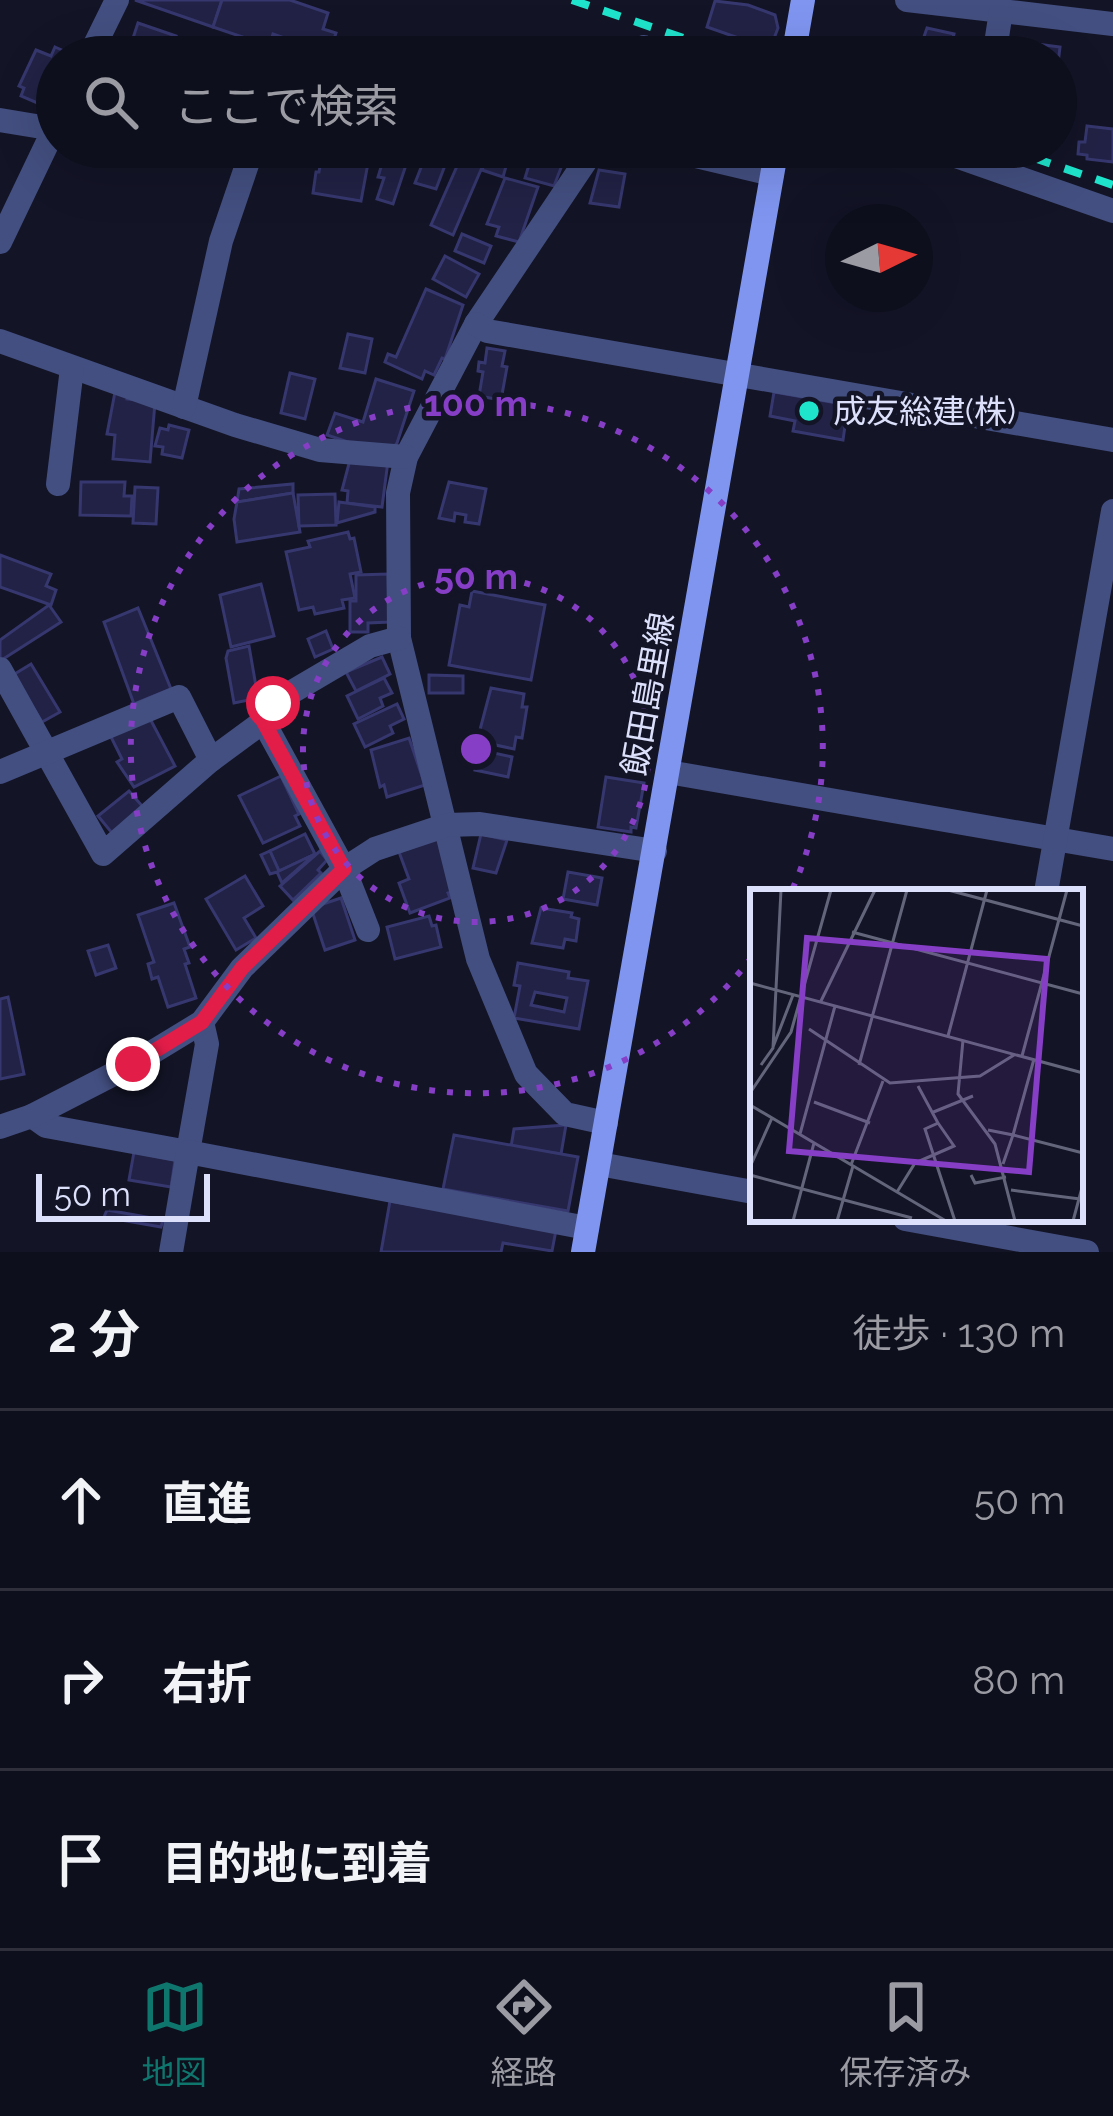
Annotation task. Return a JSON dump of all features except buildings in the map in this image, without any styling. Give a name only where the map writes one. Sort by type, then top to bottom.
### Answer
[{"type":"main road","points":[[797,36],[803,0]]},
{"type":"main road","name":"飯田島里線","points":[[585,1240],[773,168]]},
{"type":"street","points":[[105,36],[117,0]]},
{"type":"street","points":[[907,0],[1113,24]]},
{"type":"street","points":[[997,36],[1001,11]]},
{"type":"street","points":[[0,120],[36,124]]},
{"type":"street","points":[[0,242],[36,167]]},
{"type":"street","points":[[184,407],[221,241],[246,168]]},
{"type":"street","points":[[581,168],[476,324],[406,458],[398,493],[399,638],[478,959],[526,1074],[565,1114],[606,1123]]},
{"type":"street","points":[[745,168],[772,174]]},
{"type":"street","points":[[990,168],[1113,211]]},
{"type":"street","points":[[476,324],[487,331],[1113,440]]},
{"type":"street","points":[[0,341],[320,451],[406,458]]},
{"type":"street","points":[[58,484],[72,368]]},
{"type":"street","points":[[1047,889],[1113,511]]},
{"type":"street","points":[[0,669],[103,854],[262,719],[273,703],[370,646],[399,638]]},
{"type":"street","points":[[0,772],[178,697],[212,759]]},
{"type":"street","points":[[262,719],[344,869],[368,930]]},
{"type":"street","points":[[668,772],[1113,849]]},
{"type":"street","points":[[0,1127],[32,1116],[133,1064],[202,1022],[242,968],[344,869],[375,849],[447,825],[480,824],[655,851]]},
{"type":"street","points":[[171,1252],[207,1044],[202,1022]]},
{"type":"street","points":[[32,1116],[46,1126],[188,1152],[585,1240]]},
{"type":"street","points":[[598,1164],[750,1191]]},
{"type":"street","points":[[920,1222],[1087,1252]]},
{"type":"railway","points":[[572,0],[677,36]]},
{"type":"railway","points":[[1063,168],[1113,185]]},
{"type":"place","name":"成友総建(株)","points":[[809,411]]},
{"type":"route","points":[[133,1064],[202,1022],[242,968],[344,869],[262,719],[273,703]]}]
